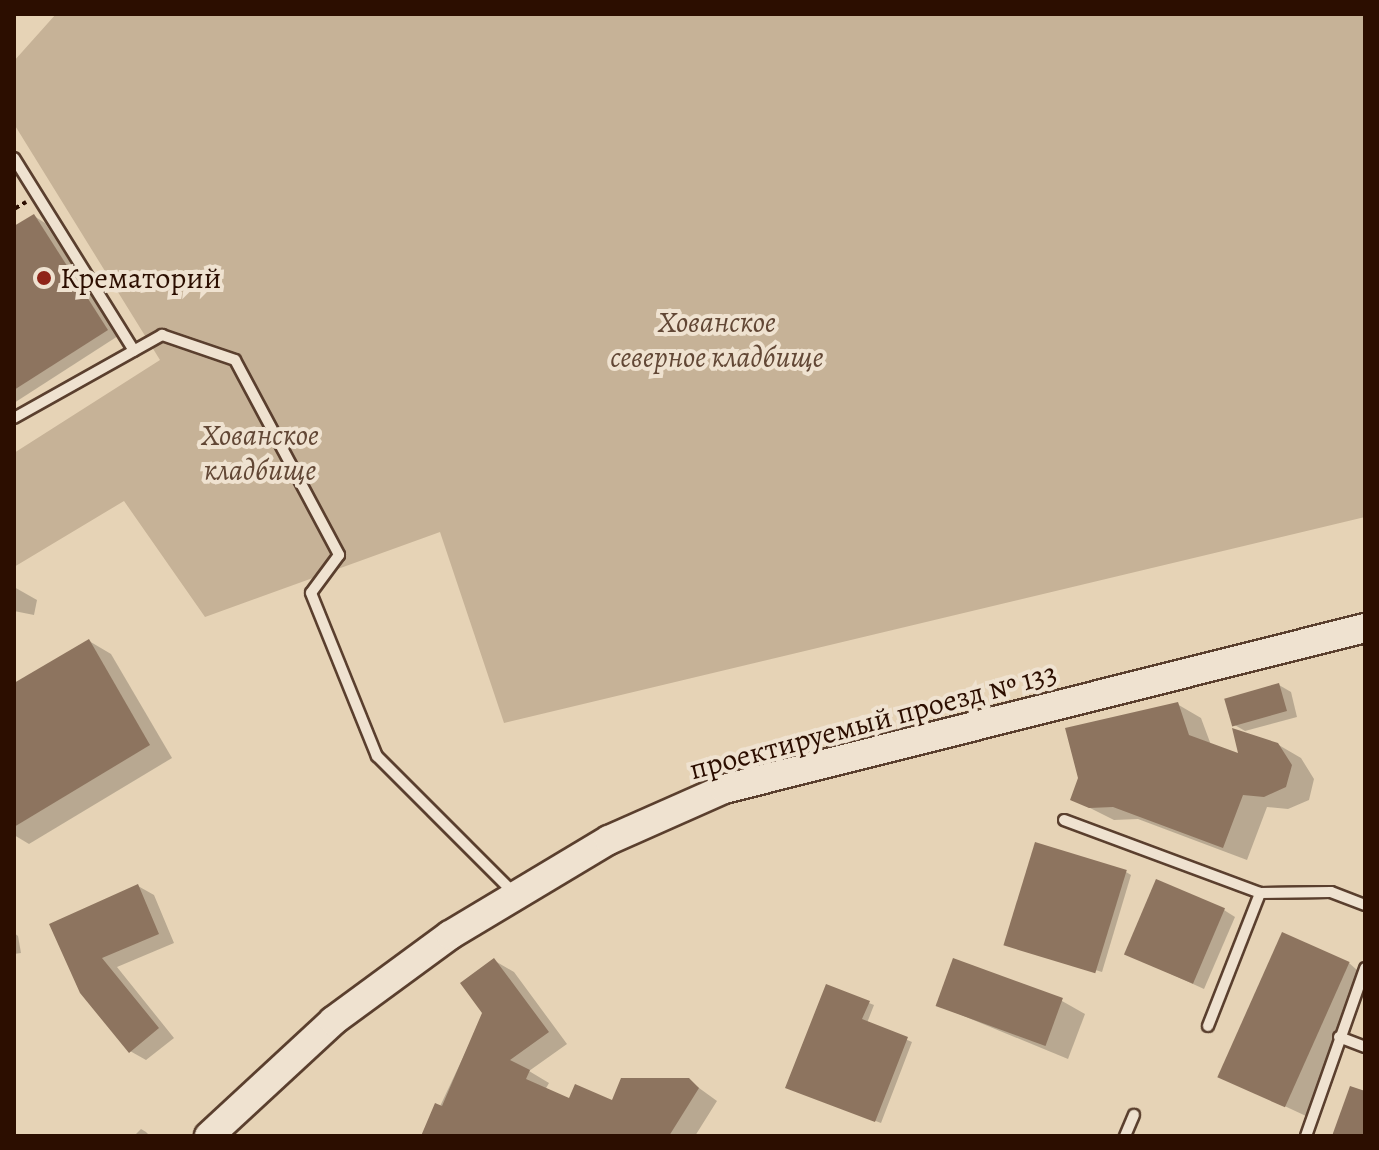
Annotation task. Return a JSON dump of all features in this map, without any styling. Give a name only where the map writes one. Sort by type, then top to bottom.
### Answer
[{"type":"street","name":"проектируемый проезд № 133","points":[[209,1136],[333,1021],[450,935],[609,840],[724,789],[1365,628]]},
{"type":"lane","points":[[14,158],[134,351]]},
{"type":"lane","points":[[14,418],[162,335],[235,360],[339,555],[311,593],[377,756],[517,895]]},
{"type":"lane","points":[[1064,820],[1260,893],[1331,892],[1365,905]]},
{"type":"lane","points":[[1208,1026],[1260,893]]},
{"type":"lane","points":[[1306,1136],[1365,968]]},
{"type":"lane","points":[[1339,1037],[1365,1047]]},
{"type":"lane","points":[[1125,1136],[1134,1115]]},
{"type":"green space","name":"Хованское северное кладбище","points":[[56,14],[1365,14],[1365,517],[504,723],[440,532],[205,617],[124,501],[14,567],[14,453],[160,360],[14,124],[14,61]]},
{"type":"building","name":"Крематорий","points":[[34,214],[108,330],[14,390],[14,226]]},
{"type":"building","points":[[89,639],[150,745],[14,827],[14,683]]},
{"type":"building","points":[[1279,683],[1287,711],[1232,727],[1224,699]]},
{"type":"building","points":[[1178,702],[1189,735],[1238,753],[1232,728],[1278,743],[1292,765],[1286,787],[1264,797],[1243,795],[1223,848],[1113,807],[1089,808],[1070,800],[1078,778],[1065,728]]},
{"type":"building","points":[[1035,842],[1127,870],[1095,973],[1003,945]]},
{"type":"building","points":[[1156,879],[1225,908],[1193,984],[1124,954]]},
{"type":"building","points":[[138,884],[159,934],[102,958],[159,1028],[129,1053],[80,993],[49,924]]},
{"type":"building","points":[[1282,932],[1350,962],[1285,1107],[1217,1077]]},
{"type":"building","points":[[494,958],[549,1032],[510,1060],[530,1070],[526,1079],[569,1098],[575,1084],[612,1100],[621,1078],[689,1078],[699,1088],[669,1136],[421,1136],[435,1103],[442,1106],[482,1013],[460,983]]},
{"type":"building","points":[[953,958],[1063,998],[1046,1046],[936,1006]]},
{"type":"building","points":[[826,984],[870,1001],[862,1019],[908,1037],[875,1122],[785,1088]]},
{"type":"building","points":[[1350,1086],[1365,1091],[1365,1136],[1332,1136]]},
{"type":"place","name":"Крематорий","points":[[44,278]]},
{"type":"park label","name":"Хованское кладбище","points":[[260,452]]}]
